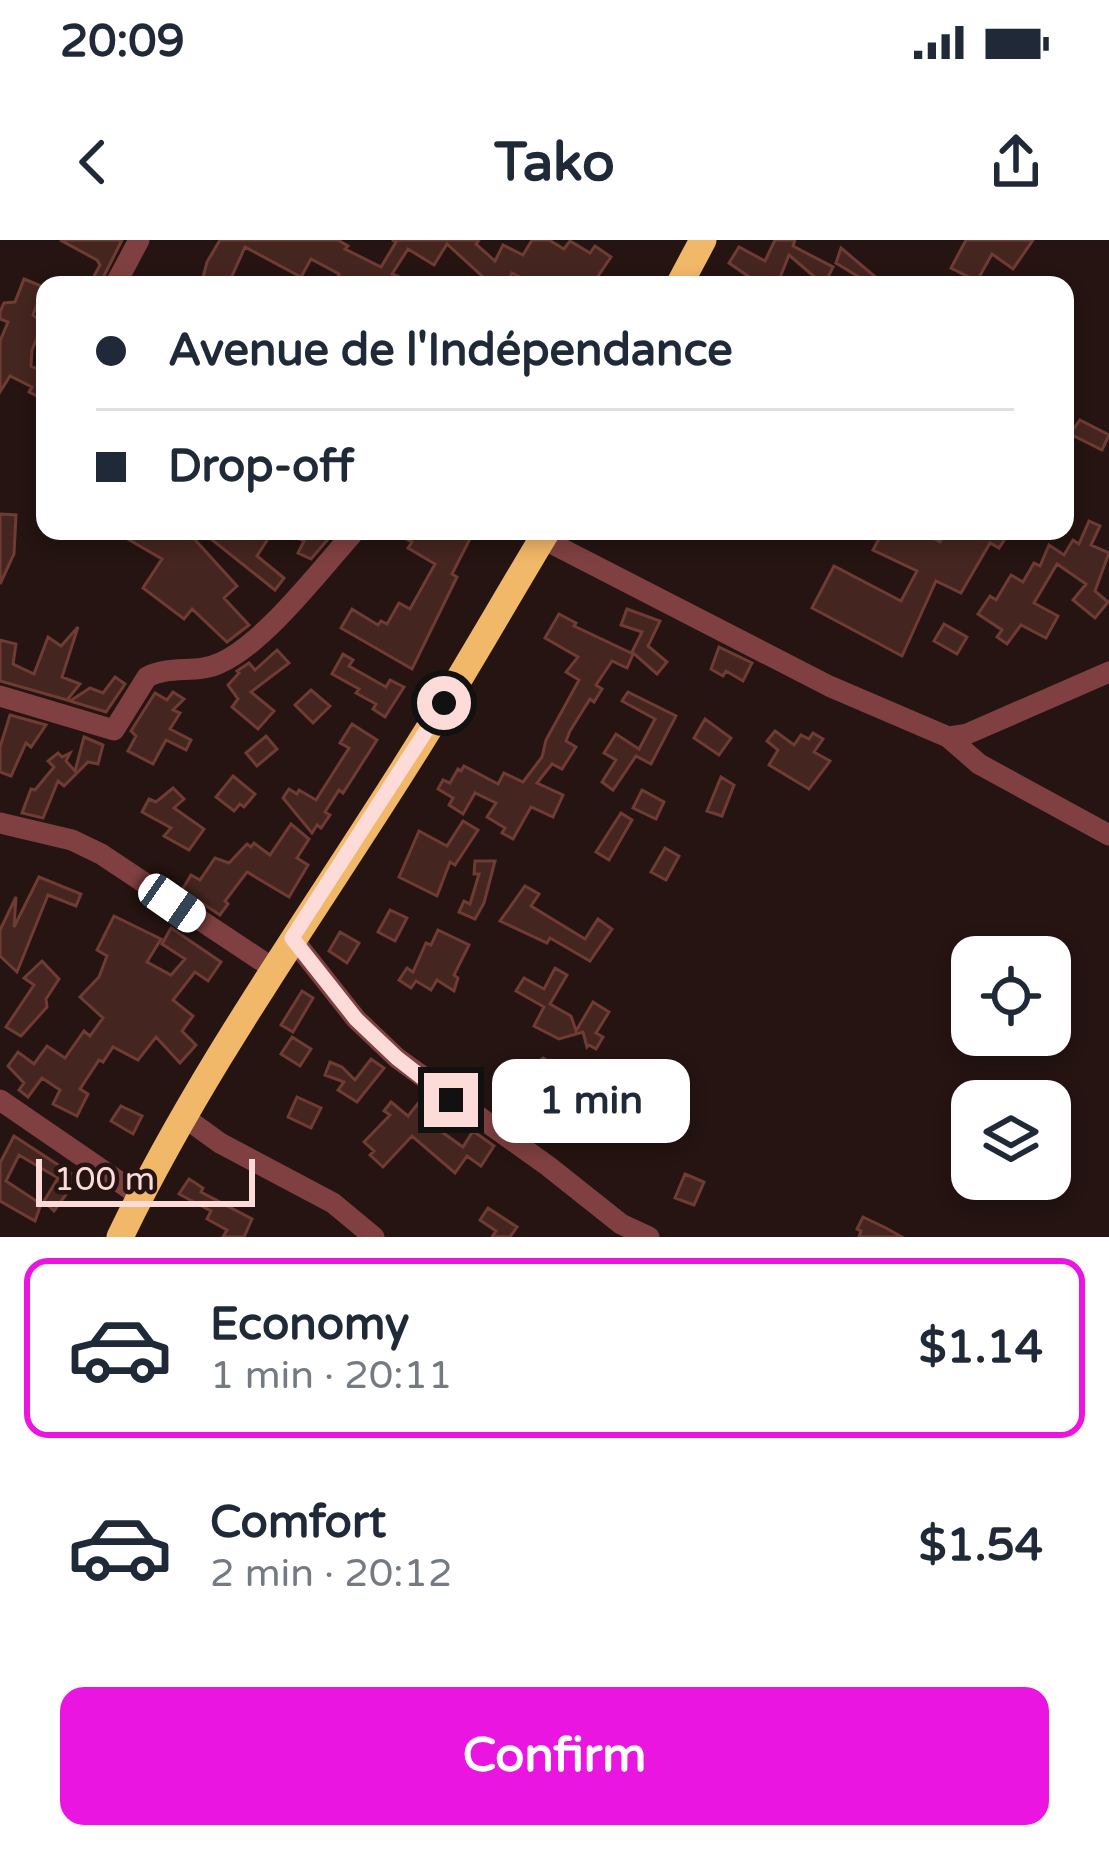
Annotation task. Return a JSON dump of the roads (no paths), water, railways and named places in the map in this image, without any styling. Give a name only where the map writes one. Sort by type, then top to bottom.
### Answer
[{"type":"main road","points":[[684,276],[703,240]]},
{"type":"main road","points":[[120,1237],[184,1117],[292,938],[420,744],[542,540]]},
{"type":"street","points":[[120,276],[139,240]]},
{"type":"street","points":[[0,696],[114,730],[147,677],[206,669],[226,660],[289,605],[347,540]]},
{"type":"street","points":[[554,540],[830,686],[948,737],[979,764],[1109,836]]},
{"type":"street","points":[[948,737],[967,734],[1109,672]]},
{"type":"street","points":[[0,823],[72,840],[101,854],[274,969]]},
{"type":"street","points":[[292,938],[356,1019],[397,1058],[621,1223],[649,1237]]},
{"type":"street","points":[[0,1100],[140,1196]]},
{"type":"street","points":[[184,1117],[234,1151],[333,1203],[374,1237]]}]
